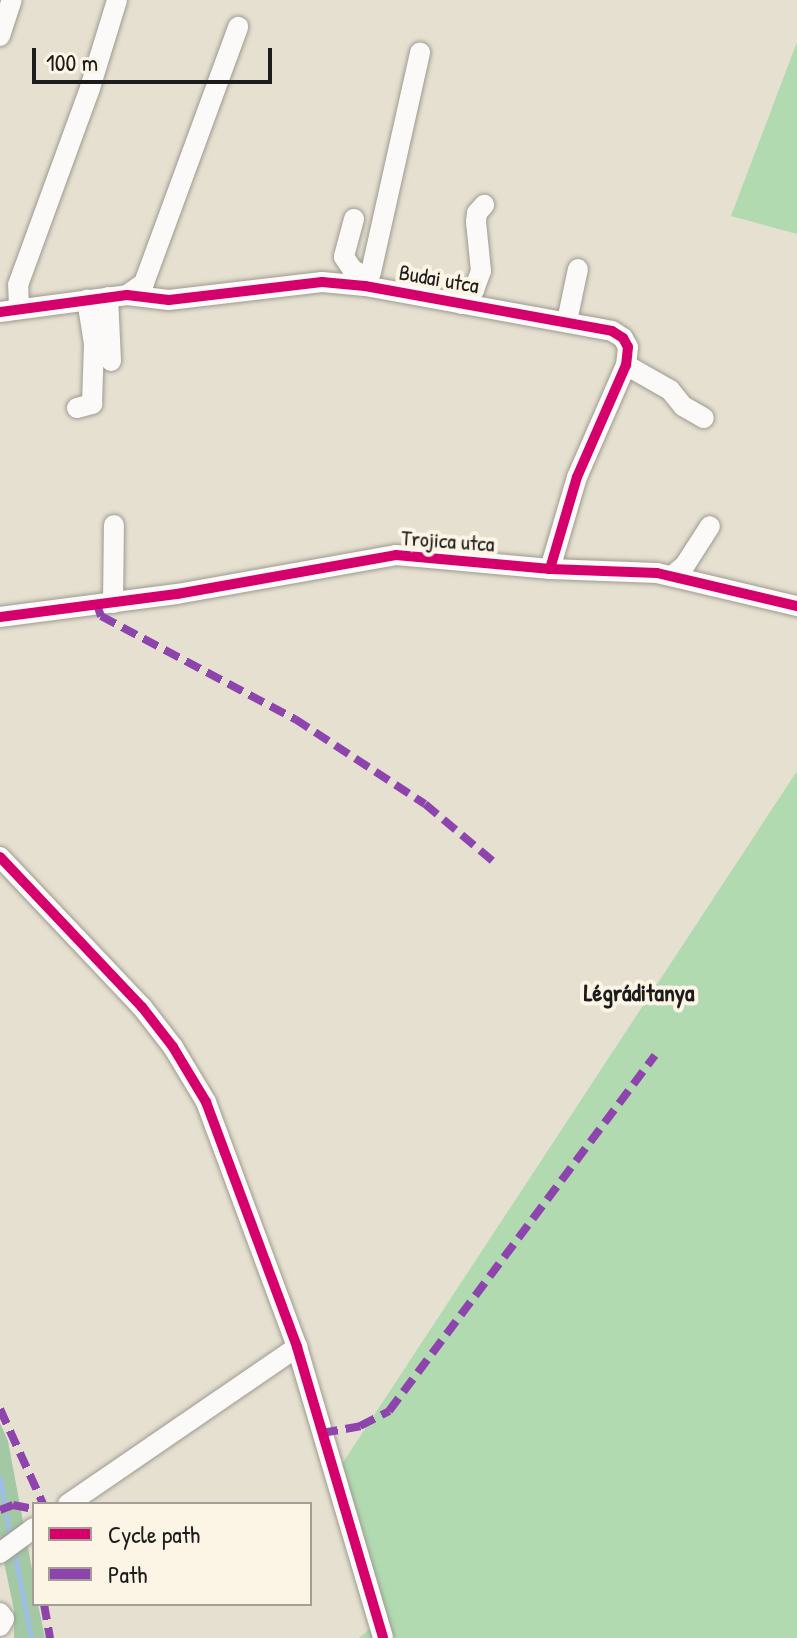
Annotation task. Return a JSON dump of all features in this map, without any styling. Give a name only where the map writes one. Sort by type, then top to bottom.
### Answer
[{"type":"street","points":[[0,36],[12,0]]},
{"type":"street","points":[[10,311],[90,88],[117,0]]},
{"type":"street","points":[[111,361],[118,296],[144,283],[238,27]]},
{"type":"street","points":[[354,219],[344,257],[366,282],[420,52]]},
{"type":"street","points":[[461,304],[474,290],[481,271],[476,222],[477,213],[484,205]]},
{"type":"street","points":[[567,321],[578,269]]},
{"type":"street","name":"Budai utca","points":[[10,311],[118,296],[169,300],[322,282],[366,282],[461,304],[567,321],[623,338],[628,347],[626,365]]},
{"type":"street","points":[[77,408],[92,404],[94,344],[87,300]]},
{"type":"street","points":[[550,569],[577,477],[626,365],[670,390],[683,406],[704,418]]},
{"type":"street","points":[[113,603],[114,525]]},
{"type":"street","points":[[672,576],[685,565],[710,526]]},
{"type":"street","name":"Trojica utca","points":[[0,617],[113,603],[396,555],[672,576],[797,606]]},
{"type":"street","points":[[0,857],[142,1007],[173,1047],[206,1102],[297,1347],[383,1638]]},
{"type":"street","points":[[71,1502],[297,1347]]},
{"type":"street","points":[[0,1553],[32,1529]]},
{"type":"street","points":[[0,1613],[4,1619],[0,1626]]},
{"type":"green space","points":[[797,42],[797,234],[731,216]]},
{"type":"green space","points":[[797,771],[797,1638],[359,1638],[385,1616],[340,1467]]},
{"type":"green space","points":[[0,1423],[8,1441],[32,1569],[32,1606],[38,1606],[45,1638],[14,1638],[14,1610],[0,1543]]},
{"type":"waterway","points":[[0,1478],[4,1503]]},
{"type":"waterway","points":[[6,1516],[10,1537]]},
{"type":"waterway","points":[[15,1557],[31,1638]]},
{"type":"marked path","points":[[97,605],[101,616],[295,719],[425,804],[495,863]]},
{"type":"marked path","points":[[322,1433],[360,1426],[389,1411],[655,1055]]},
{"type":"marked path","points":[[0,1409],[42,1502]]},
{"type":"marked path","points":[[0,1510],[13,1505],[32,1509]]},
{"type":"marked path","points":[[44,1606],[50,1638]]},
{"type":"cycle path","points":[[0,312],[127,295],[169,300],[322,282],[365,286],[612,331],[623,338],[628,347],[626,365],[577,477],[550,569]]},
{"type":"cycle path","points":[[0,617],[177,594],[396,555],[550,569],[657,573],[797,606]]},
{"type":"cycle path","points":[[0,857],[142,1007],[173,1047],[206,1102],[297,1347],[383,1638]]},
{"type":"district","name":"Légráditanya","points":[[639,993]]}]
